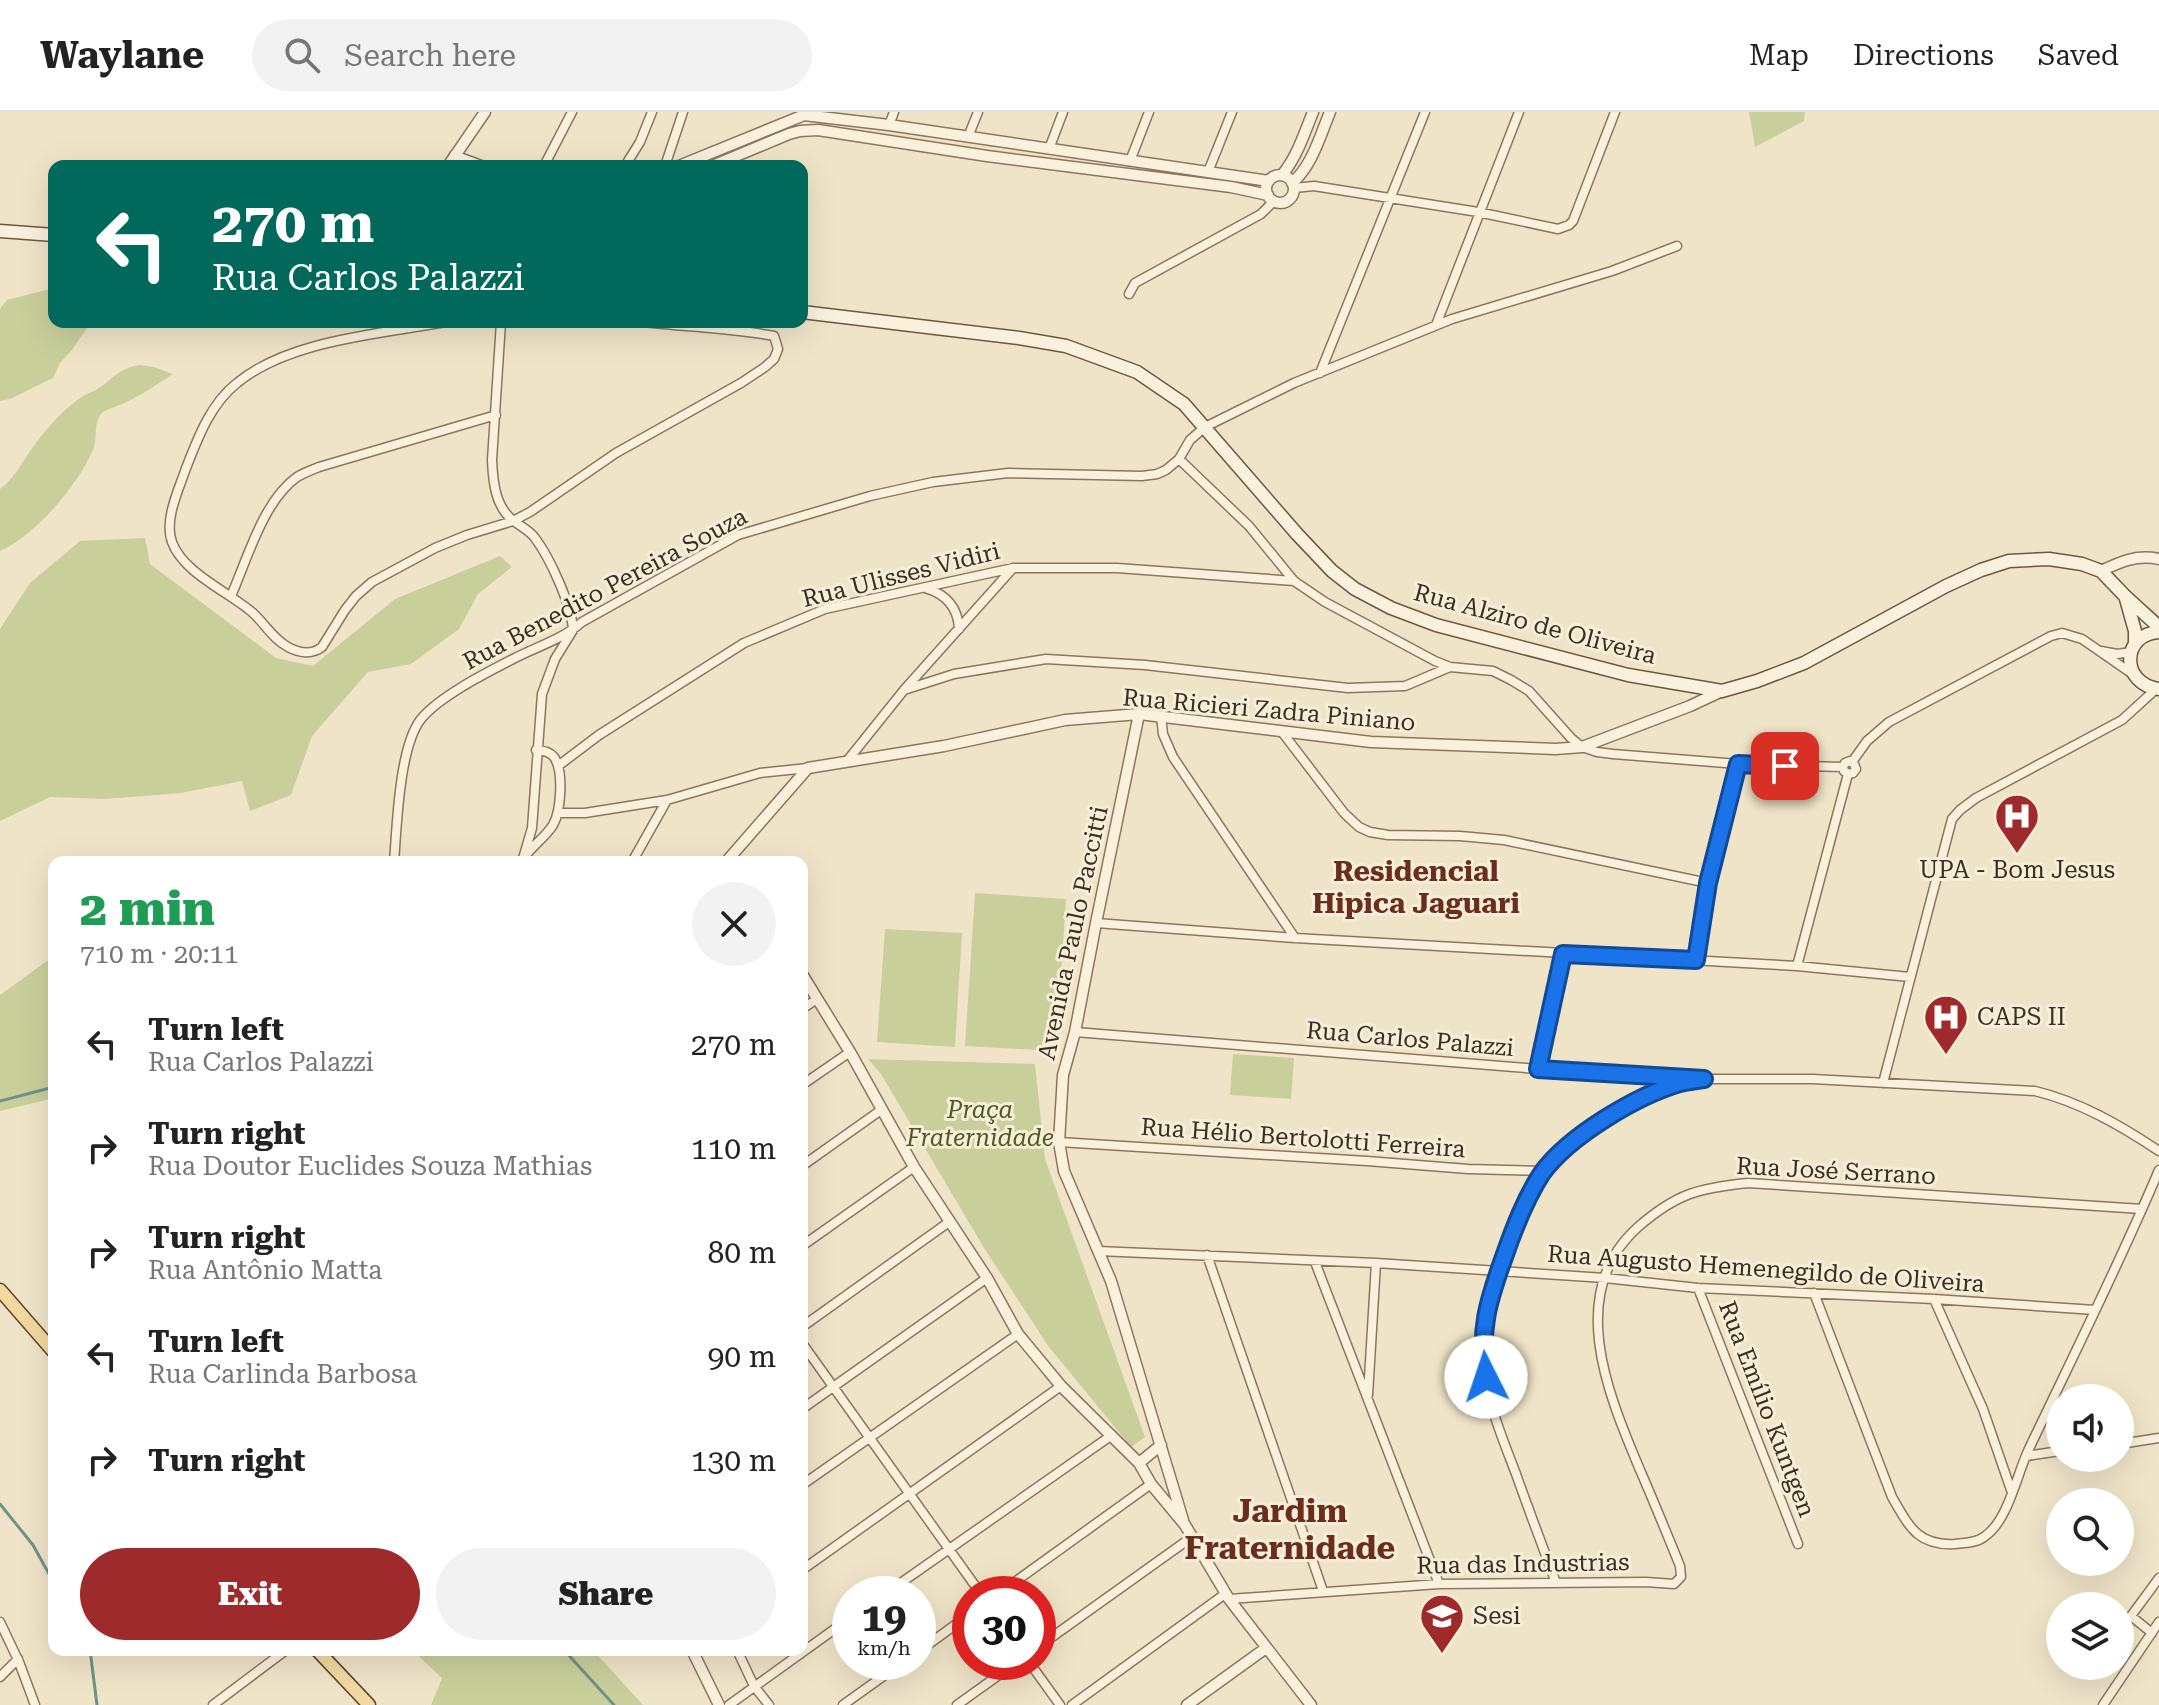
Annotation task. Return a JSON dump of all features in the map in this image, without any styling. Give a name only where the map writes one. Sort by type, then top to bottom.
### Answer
[{"type":"main road","points":[[0,231],[48,235]]},
{"type":"main road","name":"Rua Alziro de Oliveira","points":[[808,313],[1066,346],[1137,372],[1184,404],[1297,534],[1332,571],[1355,589],[1391,608],[1436,625],[1617,673],[1722,691],[1804,663],[1946,586],[2009,561],[2049,559],[2082,564],[2101,571]]},
{"type":"main road","points":[[2101,571],[2159,629],[2143,636],[2133,648]]},
{"type":"main road","points":[[2125,596],[2135,631],[2130,664],[2136,678],[2146,686],[2158,689]]},
{"type":"main road","points":[[0,1290],[48,1345]]},
{"type":"main road","points":[[323,1656],[369,1705]]},
{"type":"street","points":[[451,160],[485,112]]},
{"type":"street","points":[[547,160],[572,112]]},
{"type":"street","points":[[629,160],[652,112]]},
{"type":"street","points":[[667,160],[683,112]]},
{"type":"street","points":[[889,125],[894,112]]},
{"type":"street","points":[[968,137],[978,112]]},
{"type":"street","points":[[1049,149],[1063,112]]},
{"type":"street","points":[[1130,161],[1149,112]]},
{"type":"street","points":[[1208,172],[1232,112]]},
{"type":"street","points":[[694,160],[805,114],[1269,181],[1282,175],[1289,167],[1313,112]]},
{"type":"street","points":[[727,160],[800,131],[818,130],[987,156],[1231,187],[1279,203],[1291,197],[1293,186],[1307,167],[1330,112]]},
{"type":"street","points":[[1320,373],[1425,112]]},
{"type":"street","points":[[1436,325],[1519,112]]},
{"type":"street","points":[[1293,186],[1314,186],[1478,212],[1558,229],[1571,224],[1615,112]]},
{"type":"street","points":[[800,131],[805,114]]},
{"type":"street","points":[[454,155],[468,160]]},
{"type":"street","points":[[1282,175],[1293,186]]},
{"type":"street","points":[[1269,181],[1266,190],[1271,198]]},
{"type":"street","points":[[1129,294],[1135,283],[1261,214],[1271,198]]},
{"type":"street","name":"Rua Benedito Pereira Souza","points":[[395,856],[404,767],[420,720],[473,681],[573,630],[582,622],[738,535],[855,500],[933,482],[1008,473],[1157,474],[1179,459],[1190,440],[1205,427],[1294,383],[1436,325],[1612,271],[1677,246]]},
{"type":"street","points":[[412,328],[308,347],[261,367],[236,383],[215,407],[198,438],[170,519],[170,539],[188,566],[254,614],[289,648],[305,653],[317,652],[345,610],[372,582],[435,548],[513,521],[616,453],[741,383],[774,359],[778,349],[774,336],[718,328]]},
{"type":"street","points":[[501,328],[492,460],[497,498],[513,521],[534,536],[540,546],[569,605],[573,630],[555,659],[542,694],[532,828],[524,856]]},
{"type":"street","points":[[231,596],[265,518],[278,496],[297,477],[319,467],[496,415]]},
{"type":"street","points":[[1179,459],[1249,526],[1294,581],[1325,602],[1421,655],[1450,667],[1493,671],[1511,680],[1529,691],[1561,729],[1582,747],[1613,754],[1846,770]]},
{"type":"street","points":[[2101,571],[2130,559],[2159,559]]},
{"type":"street","points":[[847,761],[904,690],[1013,568]]},
{"type":"street","name":"Rua Ulisses Vidiri","points":[[558,766],[599,735],[744,643],[825,609],[1013,568],[1117,568],[1294,581]]},
{"type":"street","points":[[920,587],[933,591],[954,606],[959,617],[959,630]]},
{"type":"street","points":[[1797,966],[1848,762],[1852,762],[1867,741],[1889,722],[2062,633],[2082,639],[2136,678],[2137,706]]},
{"type":"street","points":[[2100,651],[2117,654],[2133,648]]},
{"type":"street","points":[[904,690],[954,674],[1046,659],[1145,665],[1348,688],[1405,686],[1450,667]]},
{"type":"street","points":[[1883,1083],[1952,819],[1968,803],[2122,720],[2158,689]]},
{"type":"street","name":"Rua Ricieri Zadra Piniano","points":[[558,813],[585,813],[667,800],[760,773],[944,746],[1065,720],[1139,714],[1371,742],[1556,749],[1582,747],[1722,691]]},
{"type":"street","name":"Avenida Paulo Paccitti","points":[[1139,714],[1075,1032],[1063,1075],[1059,1142],[1064,1171],[1111,1281],[1185,1525]]},
{"type":"street","points":[[1161,716],[1163,734],[1173,757],[1295,938]]},
{"type":"street","points":[[1282,732],[1344,813],[1359,827],[1370,832],[1504,840],[1708,883]]},
{"type":"street","points":[[526,856],[551,827],[558,813],[558,766],[549,753],[536,750]]},
{"type":"street","points":[[1696,960],[1708,883],[1738,764]]},
{"type":"street","points":[[735,856],[808,768]]},
{"type":"street","points":[[635,856],[667,800]]},
{"type":"street","points":[[532,828],[536,842]]},
{"type":"street","points":[[1096,923],[1295,938],[1797,966],[1910,977]]},
{"type":"street","points":[[1538,1069],[1563,954]]},
{"type":"street","points":[[808,984],[914,1167],[987,1278],[1018,1334],[1061,1386],[1139,1463],[1151,1484],[1185,1525],[1227,1596],[1311,1705]]},
{"type":"street","points":[[808,1005],[817,999]]},
{"type":"street","name":"Rua Carlos Palazzi","points":[[1075,1032],[1538,1069],[1704,1079],[1813,1079],[2035,1091],[2082,1106],[2159,1151]]},
{"type":"street","points":[[808,1081],[850,1052]]},
{"type":"street","points":[[1556,1583],[1489,1396],[1483,1358],[1484,1320],[1498,1273],[1529,1196],[1544,1171],[1595,1125],[1631,1104],[1681,1083],[1704,1079]]},
{"type":"street","points":[[808,1162],[881,1110]]},
{"type":"street","name":"Rua Hélio Bertolotti Ferreira","points":[[1059,1142],[1468,1169],[1544,1171]]},
{"type":"street","points":[[808,1242],[914,1167]]},
{"type":"street","points":[[1814,1293],[1892,1497],[1907,1522],[1925,1540],[1939,1544],[1977,1541],[1995,1527],[2002,1516],[2026,1456],[2159,1170]]},
{"type":"street","name":"Rua José Serrano","points":[[1674,1584],[1681,1577],[1680,1566],[1614,1409],[1602,1363],[1597,1315],[1605,1278],[1615,1253],[1657,1210],[1679,1197],[1708,1187],[1748,1183],[2142,1209]]},
{"type":"street","points":[[808,1323],[949,1222]]},
{"type":"street","name":"Rua Augusto Hemenegildo de Oliveira","points":[[1098,1251],[1376,1263],[1605,1278],[1698,1288],[2095,1310]]},
{"type":"street","points":[[1207,1255],[1323,1591]]},
{"type":"street","points":[[1315,1262],[1439,1584]]},
{"type":"street","points":[[1368,1400],[1376,1263]]},
{"type":"street","points":[[808,1405],[987,1278]]},
{"type":"street","name":"Rua Emílio Kuntgen","points":[[1698,1288],[1798,1544]]},
{"type":"street","points":[[1934,1299],[1983,1409],[2012,1491]]},
{"type":"street","points":[[808,1481],[1018,1334]]},
{"type":"street","points":[[808,1352],[969,1576]]},
{"type":"street","points":[[808,1566],[1061,1386]]},
{"type":"street","points":[[910,1576],[1112,1435]]},
{"type":"street","points":[[2134,1442],[2159,1438]]},
{"type":"street","points":[[1139,1463],[1161,1445]]},
{"type":"street","points":[[2026,1456],[2046,1453]]},
{"type":"street","points":[[1023,1576],[1151,1484]]},
{"type":"street","points":[[1056,1634],[1192,1537]]},
{"type":"street","points":[[2152,1633],[2131,1616],[2159,1578]]},
{"type":"street","name":"Rua das Industrias","points":[[1227,1596],[1439,1584],[1674,1584]]},
{"type":"street","points":[[1072,1705],[1227,1596]]},
{"type":"street","points":[[0,1622],[35,1705]]},
{"type":"street","points":[[2103,1705],[2159,1622]]},
{"type":"street","points":[[808,1648],[832,1631]]},
{"type":"street","points":[[1187,1705],[1266,1648]]},
{"type":"street","points":[[213,1705],[278,1656]]},
{"type":"street","points":[[695,1656],[719,1705]]},
{"type":"street","points":[[740,1656],[754,1686],[769,1705]]},
{"type":"street","points":[[729,1705],[796,1656]]},
{"type":"street","points":[[0,1677],[18,1659]]},
{"type":"street","points":[[843,1705],[878,1680]]},
{"type":"street","points":[[957,1705],[992,1680]]},
{"type":"street","points":[[1042,1680],[1060,1705]]},
{"type":"green space","points":[[1749,112],[1805,112],[1804,121],[1755,147]]},
{"type":"green space","points":[[48,290],[48,328],[87,328],[60,363],[53,378],[0,401],[0,309],[7,300]]},
{"type":"green space","points":[[139,365],[173,374],[141,395],[100,415],[94,447],[68,492],[27,534],[0,551],[0,489],[64,411],[120,372]]},
{"type":"green space","points":[[145,538],[150,564],[276,658],[313,666],[395,599],[500,556],[512,567],[478,594],[459,629],[411,664],[368,672],[312,736],[291,795],[250,811],[242,781],[181,793],[105,799],[50,797],[0,821],[0,629],[30,583],[80,541]]},
{"type":"green space","points":[[975,893],[1066,899],[1056,1051],[965,1046]]},
{"type":"green space","points":[[885,929],[962,933],[955,1047],[877,1042]]},
{"type":"green space","points":[[48,960],[48,1099],[0,1111],[0,995]]},
{"type":"green space","points":[[1233,1054],[1294,1058],[1291,1099],[1230,1095]]},
{"type":"green space","name":"Praça Fraternidade","points":[[868,1059],[1035,1064],[1045,1159],[1145,1437],[1131,1447],[1049,1347],[984,1248],[881,1074]]},
{"type":"green space","points":[[418,1656],[598,1656],[643,1705],[431,1705],[442,1678]]},
{"type":"waterway","points":[[0,1101],[48,1089]]},
{"type":"waterway","points":[[0,1504],[33,1545],[48,1572]]},
{"type":"waterway","points":[[91,1656],[97,1705]]},
{"type":"waterway","points":[[569,1656],[614,1705]]},
{"type":"place","name":"UPA - Bom Jesus","points":[[2017,855]]},
{"type":"place","name":"CAPS II","points":[[1946,1056]]},
{"type":"place","name":"Sesi","points":[[1442,1655]]},
{"type":"district","name":"Residencial Hipica Jaguari","points":[[1416,887]]},
{"type":"district","name":"Jardim Fraternidade","points":[[1290,1530]]},
{"type":"route","points":[[1486,1377],[1484,1320],[1513,1232],[1544,1171],[1595,1125],[1631,1104],[1681,1083],[1704,1079],[1538,1069],[1563,954],[1696,960],[1708,883],[1738,764],[1785,766]]}]
